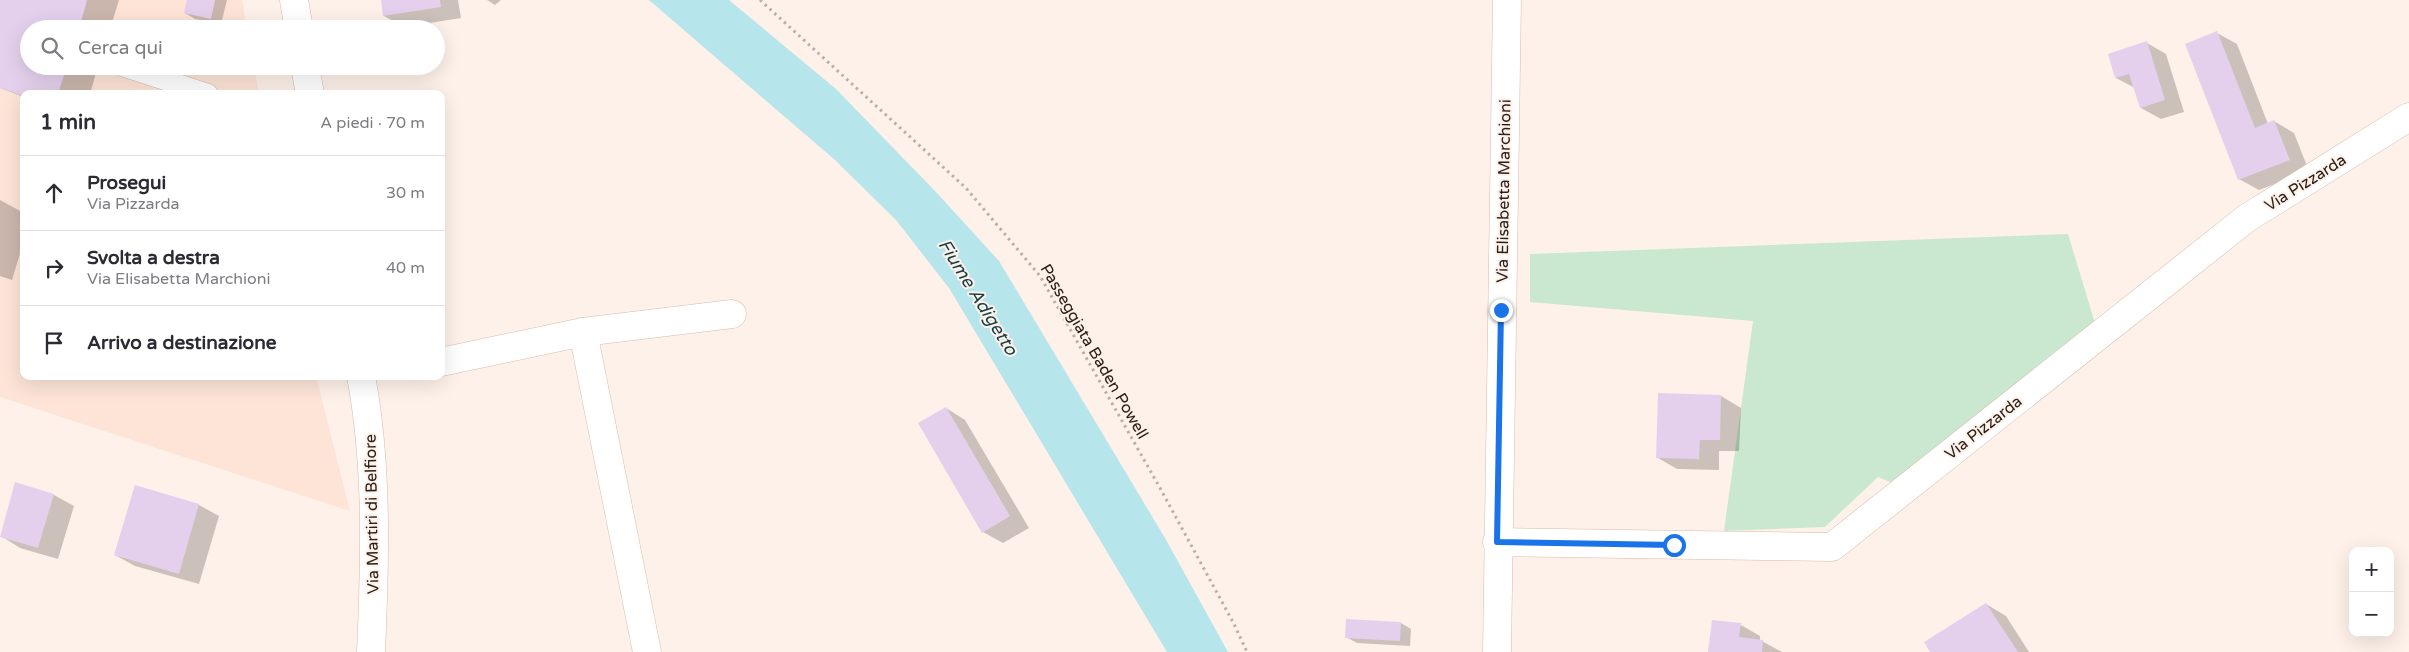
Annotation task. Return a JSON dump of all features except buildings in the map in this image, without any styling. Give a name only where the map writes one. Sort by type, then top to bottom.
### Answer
[{"type":"street","points":[[294,0],[297,20]]},
{"type":"street","name":"Via Elisabetta Marchioni","points":[[1497,652],[1497,542],[1507,0]]},
{"type":"street","points":[[307,75],[309,90]]},
{"type":"street","name":"Via Pizzarda","points":[[1497,542],[1832,547],[2247,218],[2409,117]]},
{"type":"street","points":[[445,361],[583,332],[732,314]]},
{"type":"street","points":[[583,332],[647,652]]},
{"type":"street","name":"Via Martiri di Belfiore","points":[[365,380],[374,566],[371,652]]},
{"type":"lane","points":[[150,75],[196,90]]},
{"type":"path","name":"Passeggiata Baden Powell","points":[[760,0],[966,188],[1040,276],[1160,488],[1247,652]]},
{"type":"shaded area","points":[[0,0],[242,0],[245,20],[20,20],[20,75],[256,75],[258,90],[20,90],[20,380],[317,380],[350,511],[0,397]]},
{"type":"green space","points":[[2068,234],[2101,343],[1912,491],[1878,477],[1825,527],[1724,531],[1753,321],[1530,302],[1530,254]]},
{"type":"water","name":"Fiume Adigetto","points":[[649,0],[729,0],[836,89],[935,191],[999,261],[1165,538],[1228,652],[1167,652],[949,288],[896,220],[835,160]]},
{"type":"route","points":[[1501,310],[1497,542],[1674,545]]}]
